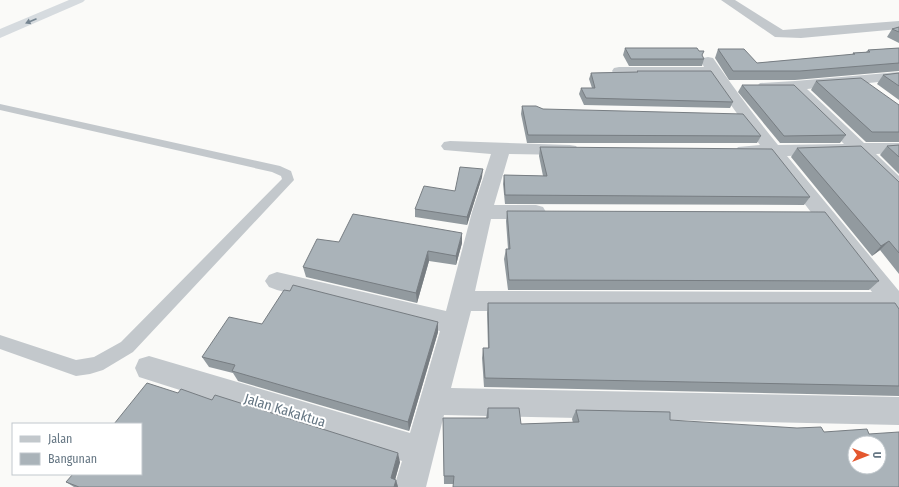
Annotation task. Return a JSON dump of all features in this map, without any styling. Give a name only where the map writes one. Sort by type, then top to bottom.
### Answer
[{"type":"highway","points":[[0,24],[57,0]]},
{"type":"highway","points":[[0,34],[79,0]]},
{"type":"street","points":[[727,0],[780,34],[801,34],[899,24]]},
{"type":"street","points":[[619,71],[715,72],[748,86],[795,86],[899,76]]},
{"type":"street","points":[[715,72],[745,115],[825,214],[896,306]]},
{"type":"street","points":[[860,80],[877,93]]},
{"type":"street","points":[[795,86],[899,187]]},
{"type":"street","points":[[722,114],[745,115]]},
{"type":"street","points":[[450,146],[502,149],[590,150]]},
{"type":"street","points":[[726,150],[774,151],[899,148]]},
{"type":"street","points":[[410,487],[461,301],[468,234],[482,212],[502,149]]},
{"type":"street","points":[[482,212],[554,212]]},
{"type":"street","points":[[801,214],[825,214]]},
{"type":"street","points":[[277,281],[454,324]]},
{"type":"street","points":[[461,301],[896,306]]},
{"type":"street","name":"Jalan Kakaktua","points":[[149,368],[420,451]]},
{"type":"street","points":[[433,401],[899,411]]},
{"type":"lane","points":[[0,107],[276,169],[287,174],[288,180],[127,347],[102,363],[88,368],[76,368],[0,342]]},
{"type":"building","points":[[899,27],[899,32],[892,29]]},
{"type":"building","points":[[625,48],[697,48],[699,51],[704,51],[702,55],[704,59],[631,59]]},
{"type":"building","points":[[899,48],[899,63],[800,71],[733,71],[718,49],[744,49],[757,63],[855,54],[853,53],[870,52],[868,50]]},
{"type":"building","points":[[637,71],[711,71],[733,102],[586,98],[581,88],[595,88],[591,73],[638,72]]},
{"type":"building","points":[[899,73],[899,86],[883,75]]},
{"type":"building","points":[[861,78],[899,105],[899,132],[872,132],[816,81]]},
{"type":"building","points":[[742,85],[794,85],[846,135],[784,136]]},
{"type":"building","points":[[522,106],[536,106],[543,109],[743,114],[761,136],[528,135]]},
{"type":"building","points":[[899,145],[899,157],[887,146]]},
{"type":"building","points":[[861,146],[899,182],[899,253],[889,241],[881,246],[797,148]]},
{"type":"building","points":[[540,147],[772,149],[810,197],[505,195],[504,175],[547,176]]},
{"type":"building","points":[[460,167],[483,169],[467,217],[415,209],[424,186],[455,191]]},
{"type":"building","points":[[507,211],[825,212],[879,281],[509,280],[506,249],[510,249]]},
{"type":"building","points":[[353,214],[462,233],[456,256],[428,251],[416,293],[303,267],[317,239],[339,242]]},
{"type":"building","points":[[293,285],[438,322],[408,422],[232,371],[235,365],[202,357],[229,317],[262,324],[284,290],[290,291]]},
{"type":"building","points":[[488,303],[895,303],[899,309],[899,386],[485,378],[483,348],[489,348]]},
{"type":"building","points":[[147,383],[178,393],[181,389],[212,400],[215,395],[398,453],[391,478],[396,480],[394,487],[79,487],[66,482],[72,475],[142,475],[142,423],[115,423]]},
{"type":"building","points":[[488,408],[519,408],[521,424],[579,422],[576,410],[670,412],[670,420],[797,428],[821,427],[824,432],[867,429],[869,434],[899,432],[899,487],[453,487],[454,476],[444,476],[443,418],[488,418]]}]
